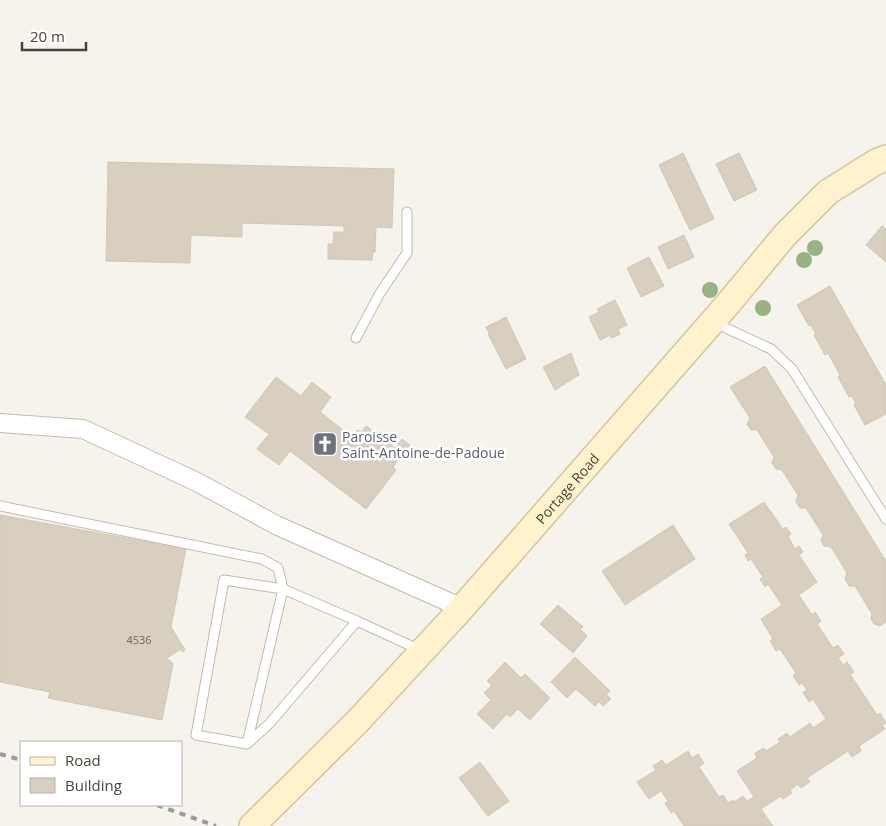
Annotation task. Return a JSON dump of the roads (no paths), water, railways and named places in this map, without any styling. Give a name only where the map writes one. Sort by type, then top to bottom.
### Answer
[{"type":"street","name":"Portage Road","points":[[252,826],[357,722],[462,608],[712,322],[785,235],[828,192],[883,164]]},
{"type":"street","points":[[0,423],[83,429],[197,482],[276,525],[462,608]]},
{"type":"lane","points":[[356,338],[380,293],[407,252],[407,212]]},
{"type":"lane","points":[[712,322],[771,349],[792,368],[886,519]]},
{"type":"lane","points":[[0,506],[262,559],[278,568],[283,589],[247,744]]},
{"type":"lane","points":[[247,744],[196,735],[224,580],[283,589],[422,651]]},
{"type":"lane","points":[[247,744],[269,724],[357,621]]},
{"type":"railway","points":[[0,754],[20,760]]},
{"type":"railway","points":[[160,806],[216,826]]},
{"type":"place","name":"Paroisse Saint-Antoine-de-Padoue","points":[[325,444]]}]
